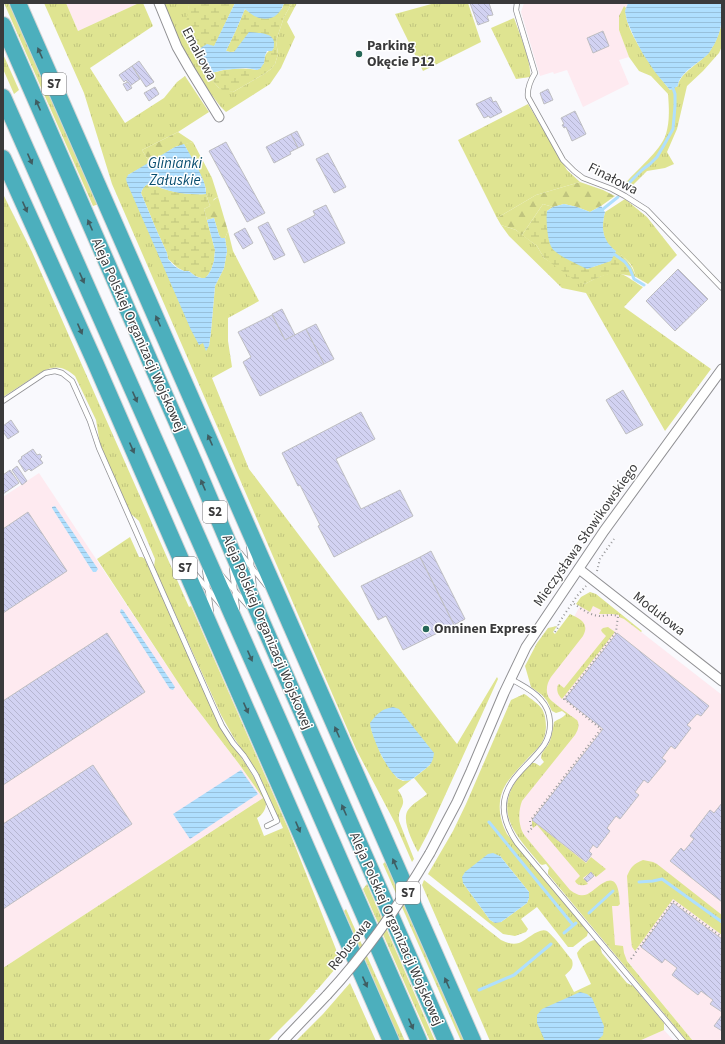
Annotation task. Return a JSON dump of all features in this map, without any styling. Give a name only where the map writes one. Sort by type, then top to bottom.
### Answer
[{"type":"highway","name":"S7","points":[[18,3],[473,1041]]},
{"type":"highway","name":"Aleja Polskiej Organizacji Wojskowej","points":[[3,25],[260,618],[446,1041]]},
{"type":"highway","name":"Aleja Polskiej Organizacji Wojskowej","points":[[3,98],[419,1041]]},
{"type":"highway","name":"S7","points":[[3,158],[88,346],[391,1041]]},
{"type":"highway","points":[[463,1019],[478,1041]]},
{"type":"street","name":"Emaliowa","points":[[159,3],[177,47],[188,68],[219,117]]},
{"type":"street","name":"Mieczysława Słowikowskiego","points":[[471,771],[510,679],[530,640],[608,526],[722,369]]},
{"type":"street","name":"Modułowa","points":[[579,569],[722,681]]},
{"type":"street","name":"Rebusowa","points":[[283,1041],[327,995],[361,956],[389,918],[411,885],[442,832],[471,771]]},
{"type":"lane","name":"Finałowa","points":[[517,3],[516,10],[535,73],[528,86],[528,97],[563,160],[582,178],[612,189],[647,210],[722,288]]},
{"type":"lane","points":[[3,401],[38,377],[50,372],[55,371],[62,373],[72,381],[90,422],[102,455],[222,726],[256,775],[277,821],[267,826]]},
{"type":"lane","points":[[246,523],[260,618]]},
{"type":"lane","points":[[227,542],[252,568],[281,603]]},
{"type":"lane","points":[[227,542],[235,590],[237,627]]},
{"type":"lane","points":[[204,552],[214,636]]},
{"type":"lane","points":[[204,552],[260,618]]},
{"type":"lane","points":[[180,556],[237,627]]},
{"type":"lane","points":[[510,679],[530,690],[541,700],[546,707],[550,720],[550,729],[548,738],[544,745],[518,774],[507,792],[504,813],[510,832],[684,1041]]},
{"type":"path","points":[[596,574],[600,559],[614,539]]},
{"type":"path","points":[[554,632],[559,626],[558,624],[586,586]]},
{"type":"path","points":[[528,832],[532,828],[530,821],[602,729],[564,699],[616,632],[618,616],[612,614],[597,616],[588,613],[573,603]]},
{"type":"path","points":[[631,959],[673,901],[722,937]]},
{"type":"shaded area","points":[[66,3],[139,3],[78,31]]},
{"type":"shaded area","points":[[524,3],[628,3],[626,8],[625,6],[619,30],[629,57],[619,60],[629,84],[583,107],[567,70],[540,76],[521,12]]},
{"type":"shaded area","points":[[39,473],[187,696],[263,798],[3,968],[3,497]]},
{"type":"shaded area","points":[[600,600],[722,695],[722,1041],[693,1041],[520,830],[518,790],[578,725],[539,689],[562,639],[580,606]]},
{"type":"shaded area","points":[[664,1030],[674,1041],[639,1041]]},
{"type":"green space","points":[[4,3],[11,3],[99,204],[93,206]]},
{"type":"green space","points":[[44,3],[66,3],[78,31],[139,3],[143,3],[153,26],[90,68],[125,123],[164,98],[177,82],[185,76],[209,112],[178,132],[142,150],[150,163],[128,175],[203,343],[209,346],[215,286],[224,268],[227,251],[225,238],[228,231],[233,251],[259,301],[228,318],[228,341],[232,367],[212,378],[249,469],[457,744],[497,677],[498,679],[418,852],[408,831],[406,814],[412,806],[427,794],[414,778],[430,765],[371,729],[382,757],[397,778],[403,781],[411,780],[398,790],[403,800],[399,821],[414,859],[412,862],[395,823],[356,749],[112,184],[84,93]]},
{"type":"green space","points":[[163,3],[189,3],[187,33],[200,63],[219,88],[233,92],[264,74],[275,64],[278,54],[276,41],[284,17],[292,3],[297,3],[287,22],[295,37],[281,68],[270,84],[226,112],[211,94],[180,45]]},
{"type":"green space","points":[[189,3],[235,3],[214,47],[202,47],[196,54],[187,33],[186,24]]},
{"type":"green space","points":[[284,3],[292,3],[284,17],[276,41],[278,54],[275,64],[264,74],[233,92],[224,91],[219,88],[211,79],[208,72],[214,73],[236,69],[257,70],[264,63],[266,54],[274,48],[230,52],[226,51],[245,9],[249,12],[282,9]]},
{"type":"green space","points":[[435,3],[468,3],[481,42],[423,71],[395,14]]},
{"type":"green space","points":[[624,6],[626,8],[626,16],[629,27],[635,38],[649,62],[670,90],[678,86],[679,81],[686,72],[706,56],[715,42],[722,23],[722,46],[719,53],[687,86],[677,129],[667,152],[674,164],[665,168],[647,171],[628,190],[623,186],[653,154],[663,140],[666,134],[669,119],[669,109],[668,94],[651,76],[639,71],[629,57],[619,30],[619,16]]},
{"type":"green space","points":[[514,18],[527,56],[530,77],[516,79],[491,28]]},
{"type":"green space","points":[[3,54],[19,90],[14,94],[3,69]]},
{"type":"green space","points":[[528,104],[567,170],[580,182],[536,195],[497,218],[458,140]]},
{"type":"green space","points":[[178,132],[193,142],[175,147],[150,163],[142,150]]},
{"type":"green space","points":[[193,142],[212,178],[218,197],[214,199],[210,206],[203,180],[184,144]]},
{"type":"green space","points":[[580,182],[615,196],[590,212],[564,204],[553,207],[543,204],[522,235],[516,230],[501,225],[497,218],[536,195]]},
{"type":"green space","points":[[150,183],[174,192],[206,194],[210,206],[204,209],[215,250],[211,270],[205,279],[195,276],[189,271],[184,271],[178,268],[168,259],[167,253],[141,193],[144,186]]},
{"type":"green space","points":[[3,194],[32,252],[189,607],[191,606],[288,828],[341,962],[300,1009],[268,1041],[3,1041],[3,968],[263,798],[187,696],[97,559],[130,537],[139,557],[145,559],[219,725],[247,765],[266,802],[263,812],[257,818],[264,836],[283,828],[258,773],[234,738],[221,715],[154,567],[155,559],[139,521],[131,514],[100,444],[96,420],[75,376],[64,369],[48,369],[3,397]]},
{"type":"green space","points":[[218,197],[228,231],[225,238],[221,238],[219,235],[214,218],[207,220],[204,209],[210,206],[211,202]]},
{"type":"green space","points":[[625,199],[647,217],[677,255],[648,284],[636,277],[631,265],[610,246],[605,238],[603,221],[605,212]]},
{"type":"green space","points":[[543,204],[553,207],[547,211],[587,269],[610,261],[616,251],[628,262],[636,277],[621,274],[610,274],[585,284],[573,279],[544,258],[537,246],[522,235]]},
{"type":"green space","points":[[501,225],[516,230],[537,246],[544,258],[585,284],[594,279],[612,273],[627,276],[643,287],[624,307],[711,369],[665,431],[586,293],[562,288],[509,236]]},
{"type":"green space","points":[[590,592],[596,594],[642,631],[641,632],[619,617],[619,615],[599,614],[601,610],[593,606],[590,612],[576,604],[581,597]]},
{"type":"green space","points":[[570,614],[583,622],[585,625],[585,632],[551,677],[547,690],[551,700],[577,720],[578,728],[575,735],[522,801],[519,814],[521,828],[525,836],[570,890],[575,893],[580,895],[588,894],[603,883],[612,881],[615,883],[617,886],[620,904],[618,906],[612,906],[615,945],[623,946],[627,961],[693,1041],[687,1041],[548,874],[549,868],[546,864],[540,864],[517,835],[511,825],[508,815],[507,804],[510,792],[517,779],[532,763],[540,766],[544,762],[541,756],[550,741],[554,722],[566,714],[562,711],[556,713],[552,711],[542,695],[531,687],[525,666],[537,643],[548,628],[557,626],[553,632],[555,634]]},
{"type":"green space","points":[[608,627],[615,632],[562,699],[559,696],[557,689],[558,685],[559,684],[564,688],[606,636],[601,630]]},
{"type":"green space","points":[[524,694],[526,695],[541,707],[545,718],[546,727],[543,741],[513,774],[503,790],[500,803],[502,822],[507,834],[588,932],[587,936],[573,947],[568,947],[537,907],[521,919],[528,929],[526,932],[515,936],[503,934],[428,874],[453,831],[466,804],[511,700]],"holes":[[[500,856],[529,892],[527,903],[501,922],[495,923],[490,920],[463,883]]]},
{"type":"green space","points":[[532,820],[586,863],[591,857],[606,869],[596,877],[591,872],[583,878],[588,884],[577,884],[575,881],[580,876],[537,825],[533,828]]},
{"type":"green space","points":[[387,860],[466,1041],[461,1041],[383,864]]},
{"type":"green space","points":[[643,860],[657,864],[722,915],[722,935],[673,899],[635,951],[632,947],[631,939],[627,876],[633,866]]},
{"type":"green space","points":[[424,880],[501,940],[512,944],[517,944],[540,931],[544,930],[550,933],[572,960],[572,968],[565,975],[574,992],[591,984],[577,953],[585,945],[595,940],[600,946],[602,953],[627,983],[633,986],[664,1023],[664,1030],[639,1041],[490,1041],[422,885]]},
{"type":"green space","points":[[367,884],[435,1041],[430,1041],[363,889]]},
{"type":"green space","points":[[346,909],[405,1041],[400,1041],[344,911]]},
{"type":"green space","points":[[350,983],[376,1041],[296,1041],[323,1014]]},
{"type":"water","points":[[235,3],[284,3],[278,14],[268,19],[257,17],[245,9],[226,51],[234,52],[249,32],[271,36],[274,42],[274,48],[272,51],[267,51],[264,63],[260,69],[257,70],[246,68],[223,70],[211,73],[208,72],[200,63],[196,54],[207,44],[214,46]]},
{"type":"water","points":[[628,3],[722,3],[721,25],[714,45],[709,53],[686,72],[679,81],[678,86],[670,90],[655,72],[643,54],[627,21],[625,11]]},
{"type":"water","name":"Glinianki Załuskie","points":[[184,144],[201,175],[206,188],[206,194],[178,193],[164,189],[152,183],[145,186],[141,193],[167,253],[168,259],[179,269],[189,271],[202,278],[205,278],[211,270],[215,250],[207,220],[214,218],[219,235],[221,238],[225,238],[227,251],[224,268],[215,286],[209,346],[206,351],[203,343],[199,345],[191,330],[126,179],[128,175],[175,147]]},
{"type":"water","points":[[564,204],[590,212],[601,206],[605,212],[603,228],[605,238],[611,247],[616,251],[611,261],[587,269],[554,251],[550,245],[548,236],[547,211],[553,207]]},
{"type":"water","points":[[55,506],[98,569],[96,572],[93,572],[52,508]]},
{"type":"water","points":[[121,609],[175,687],[173,690],[170,689],[120,612]]},
{"type":"water","points":[[393,707],[399,709],[434,753],[432,762],[414,778],[408,781],[397,777],[386,764],[371,729],[370,723],[377,715],[385,709]]},
{"type":"water","points":[[241,770],[258,794],[190,839],[173,814]]},
{"type":"water","points":[[493,853],[500,856],[529,892],[527,903],[501,922],[495,923],[490,920],[463,883],[462,877],[465,872],[488,854]]},
{"type":"water","points":[[580,992],[587,994],[592,998],[604,1026],[603,1035],[597,1041],[545,1041],[537,1023],[537,1015],[542,1009]]},
{"type":"building","points":[[470,3],[489,3],[493,15],[487,16],[489,21],[478,25]]},
{"type":"building","points":[[603,31],[609,46],[593,53],[587,38]]},
{"type":"building","points":[[139,61],[154,82],[146,87],[132,66]]},
{"type":"building","points":[[132,66],[140,79],[130,86],[126,80],[124,82],[119,75]]},
{"type":"building","points":[[128,82],[132,88],[127,91],[123,84]]},
{"type":"building","points":[[155,87],[159,94],[149,101],[144,93]]},
{"type":"building","points":[[548,89],[553,100],[544,104],[540,93]]},
{"type":"building","points":[[491,97],[493,102],[496,101],[502,112],[490,118],[489,116],[484,118],[476,104]]},
{"type":"building","points":[[575,111],[586,134],[572,141],[566,127],[564,128],[562,125],[564,124],[561,118]]},
{"type":"building","points":[[297,131],[304,145],[298,148],[291,134]]},
{"type":"building","points":[[291,134],[298,148],[290,152],[291,154],[274,163],[266,147]]},
{"type":"building","points":[[226,142],[265,213],[247,222],[209,151]]},
{"type":"building","points":[[328,153],[346,187],[334,193],[316,159]]},
{"type":"building","points":[[326,205],[345,243],[304,263],[287,229],[315,215],[313,211]]},
{"type":"building","points":[[268,222],[285,255],[274,260],[258,227]]},
{"type":"building","points":[[245,228],[253,243],[243,249],[234,234]]},
{"type":"building","points":[[678,269],[708,299],[675,331],[646,301]]},
{"type":"building","points":[[282,309],[295,335],[285,340],[272,314]]},
{"type":"building","points":[[272,315],[285,340],[306,329],[324,364],[260,396],[243,362],[251,357],[238,332]]},
{"type":"building","points":[[316,324],[334,359],[324,364],[306,329]]},
{"type":"building","points":[[623,390],[643,425],[626,434],[606,400]]},
{"type":"building","points":[[361,412],[375,439],[336,459],[361,509],[400,490],[413,516],[334,557],[318,526],[320,525],[300,485],[298,486],[282,453]]},
{"type":"building","points":[[11,420],[19,432],[8,439],[4,433],[3,434],[3,426]]},
{"type":"building","points":[[33,449],[37,455],[40,454],[42,457],[40,459],[43,463],[31,471],[29,469],[25,472],[18,461],[22,458],[21,457]]},
{"type":"building","points":[[17,466],[27,481],[22,485],[12,470]]},
{"type":"building","points":[[10,470],[19,483],[3,494],[3,475]]},
{"type":"building","points":[[28,512],[67,571],[3,613],[3,529]]},
{"type":"building","points":[[431,551],[465,619],[454,625],[420,557]]},
{"type":"building","points":[[420,557],[454,625],[403,650],[386,616],[378,620],[361,586]]},
{"type":"building","points":[[107,633],[145,692],[3,785],[3,701]]},
{"type":"building","points":[[617,633],[709,706],[701,716],[697,714],[687,725],[691,728],[675,749],[671,746],[662,758],[666,761],[648,783],[644,780],[635,792],[639,795],[620,819],[616,816],[607,828],[610,831],[597,848],[593,845],[589,851],[592,854],[586,862],[532,820],[603,729],[565,699]]},
{"type":"building","points":[[93,765],[132,824],[3,909],[3,824]]},
{"type":"building","points":[[722,803],[722,902],[670,861],[681,848],[684,851],[694,839],[690,836],[710,810],[714,813]]},
{"type":"building","points":[[591,872],[594,876],[587,882],[584,879]]},
{"type":"building","points":[[673,903],[722,939],[722,1012],[710,1004],[713,1000],[701,991],[698,995],[672,975],[677,968],[665,959],[662,963],[641,947]]},
{"type":"building","points":[[722,1015],[722,1031],[714,1026]]},
{"type":"waterway","points":[[626,186],[657,157],[673,129],[675,106],[675,94],[673,88]]},
{"type":"waterway","points":[[603,209],[618,197]]},
{"type":"waterway","points":[[614,254],[625,262],[634,279],[644,285]]},
{"type":"waterway","points":[[489,822],[573,925]]},
{"type":"waterway","points":[[639,882],[662,879],[722,922]]},
{"type":"waterway","points":[[589,913],[613,891]]},
{"type":"waterway","points":[[564,933],[576,923]]},
{"type":"waterway","points":[[479,990],[514,975],[551,944]]},
{"type":"place","name":"Parking Okęcie P12","points":[[359,54]]},
{"type":"place","name":"Onninen Express","points":[[426,629]]}]
